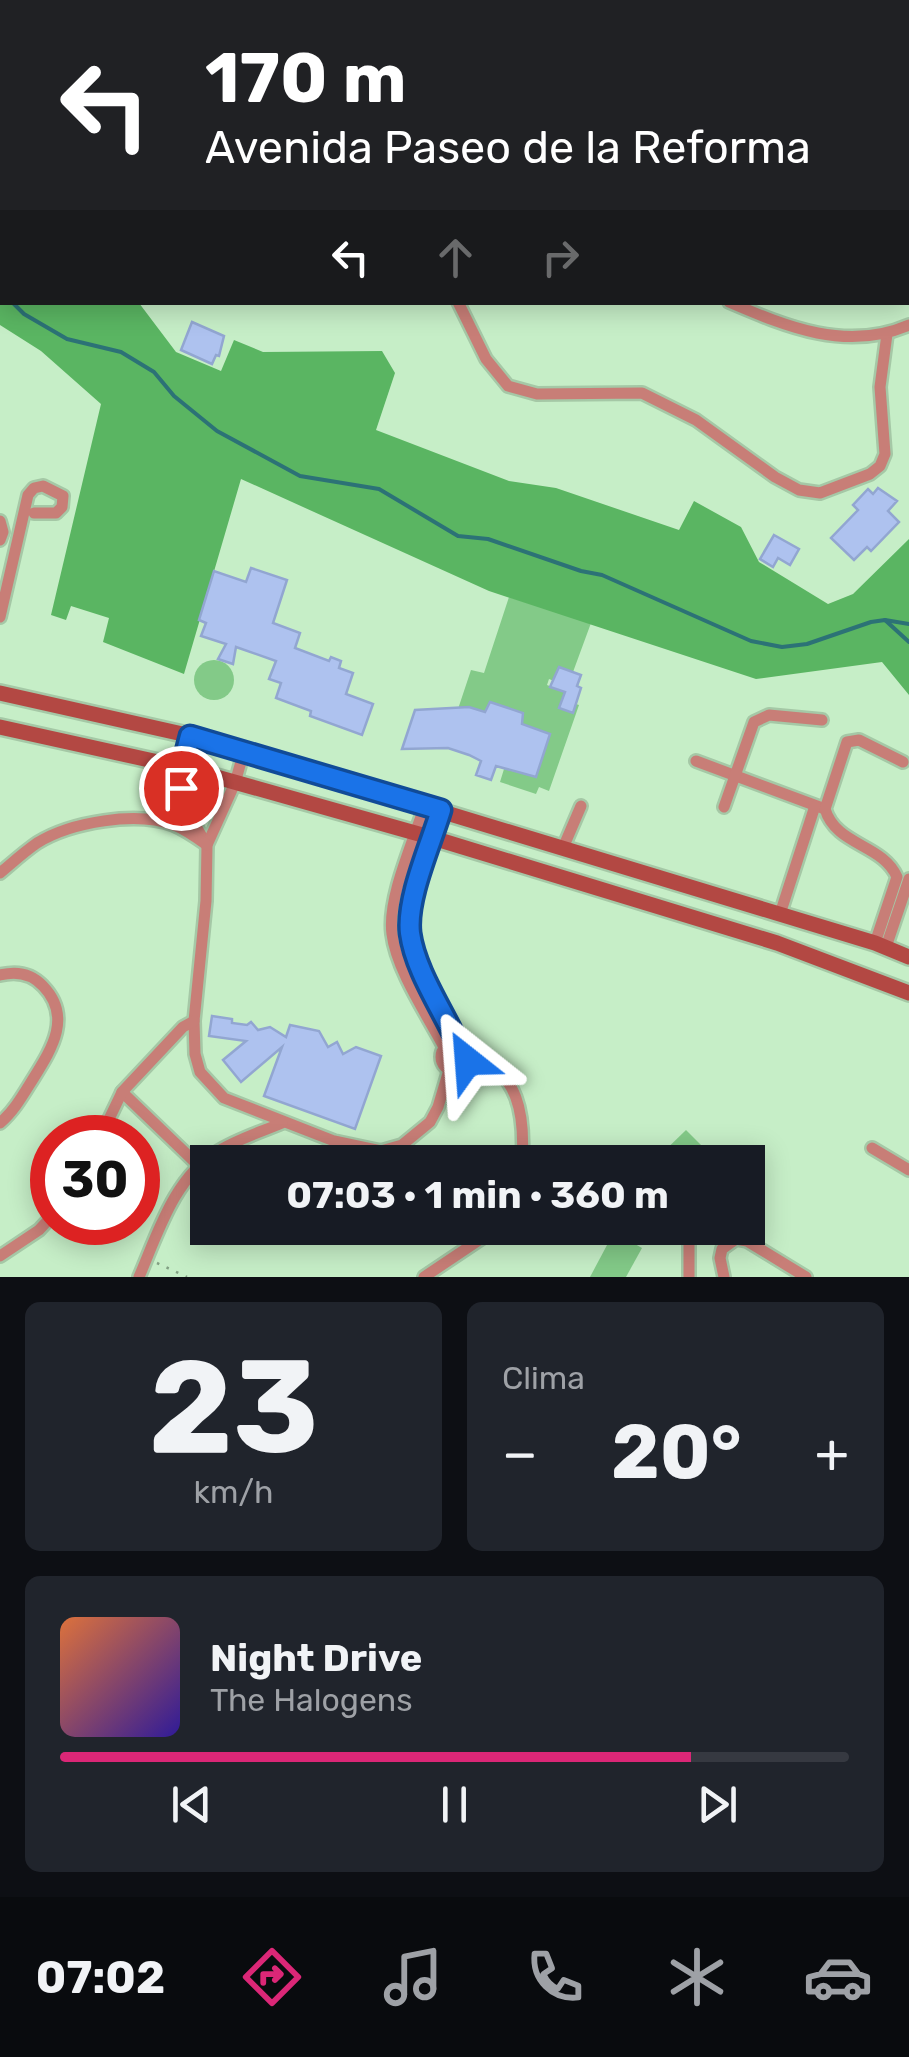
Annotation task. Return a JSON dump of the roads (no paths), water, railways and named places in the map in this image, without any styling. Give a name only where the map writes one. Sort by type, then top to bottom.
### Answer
[{"type":"main road","points":[[0,693],[244,751],[909,957]]},
{"type":"main road","points":[[0,726],[182,767],[433,838],[778,943],[909,993]]},
{"type":"main road","points":[[639,902],[646,874]]},
{"type":"street","points":[[459,305],[486,359],[508,386],[537,394],[642,393],[696,420],[775,477],[799,490],[820,493],[870,474],[880,466],[885,454],[880,387],[886,334]]},
{"type":"street","points":[[738,305],[808,332],[845,338],[886,334],[909,325]]},
{"type":"street","points":[[0,618],[28,496],[34,488],[43,486],[62,496],[62,508],[56,514],[34,513]]},
{"type":"street","points":[[0,521],[0,540]]},
{"type":"street","points":[[724,807],[750,728],[761,717],[822,720]]},
{"type":"street","points":[[190,736],[182,767],[185,806],[208,846]]},
{"type":"street","points":[[780,914],[847,742],[860,740],[902,762]]},
{"type":"street","points":[[244,751],[208,846],[194,1021],[200,1072],[224,1098],[282,1123],[357,1148],[382,1151],[402,1145],[430,1122],[449,1070]]},
{"type":"street","points":[[696,762],[820,808],[840,834],[886,862],[897,877],[880,945]]},
{"type":"street","points":[[563,848],[580,806]]},
{"type":"street","points":[[433,808],[416,834],[392,909],[391,932],[398,958],[444,1047],[441,1062],[449,1070],[461,1070],[469,1056]]},
{"type":"street","points":[[433,808],[433,838],[411,909],[410,932],[416,954],[457,1042],[469,1056],[498,1071],[513,1088],[525,1126],[523,1145]]},
{"type":"street","points":[[0,873],[37,844],[88,823],[164,822],[191,833],[208,846]]},
{"type":"street","points":[[880,945],[909,880]]},
{"type":"street","points":[[0,974],[20,972],[33,978],[46,988],[58,1017],[54,1044],[16,1107],[0,1123]]},
{"type":"street","points":[[109,1115],[122,1092],[183,1027],[194,1021]]},
{"type":"street","points":[[444,1047],[457,1042]]},
{"type":"street","points":[[122,1092],[190,1157]]},
{"type":"street","points":[[238,1141],[264,1114]]},
{"type":"street","points":[[232,1145],[282,1123]]},
{"type":"street","points":[[872,1148],[909,1170]]},
{"type":"street","points":[[139,1277],[180,1188],[190,1176]]},
{"type":"street","points":[[0,1256],[30,1236]]},
{"type":"street","points":[[724,1277],[722,1248],[736,1239],[748,1241],[806,1277]]},
{"type":"street","points":[[424,1277],[472,1245]]},
{"type":"street","points":[[689,1245],[689,1277]]},
{"type":"waterway","points":[[15,305],[67,339],[121,352],[154,372],[174,396],[217,431],[300,476],[379,489],[458,536],[488,539],[602,575],[751,641],[782,647],[807,644],[871,622],[909,624]]},
{"type":"waterway","points":[[885,620],[909,642]]}]
